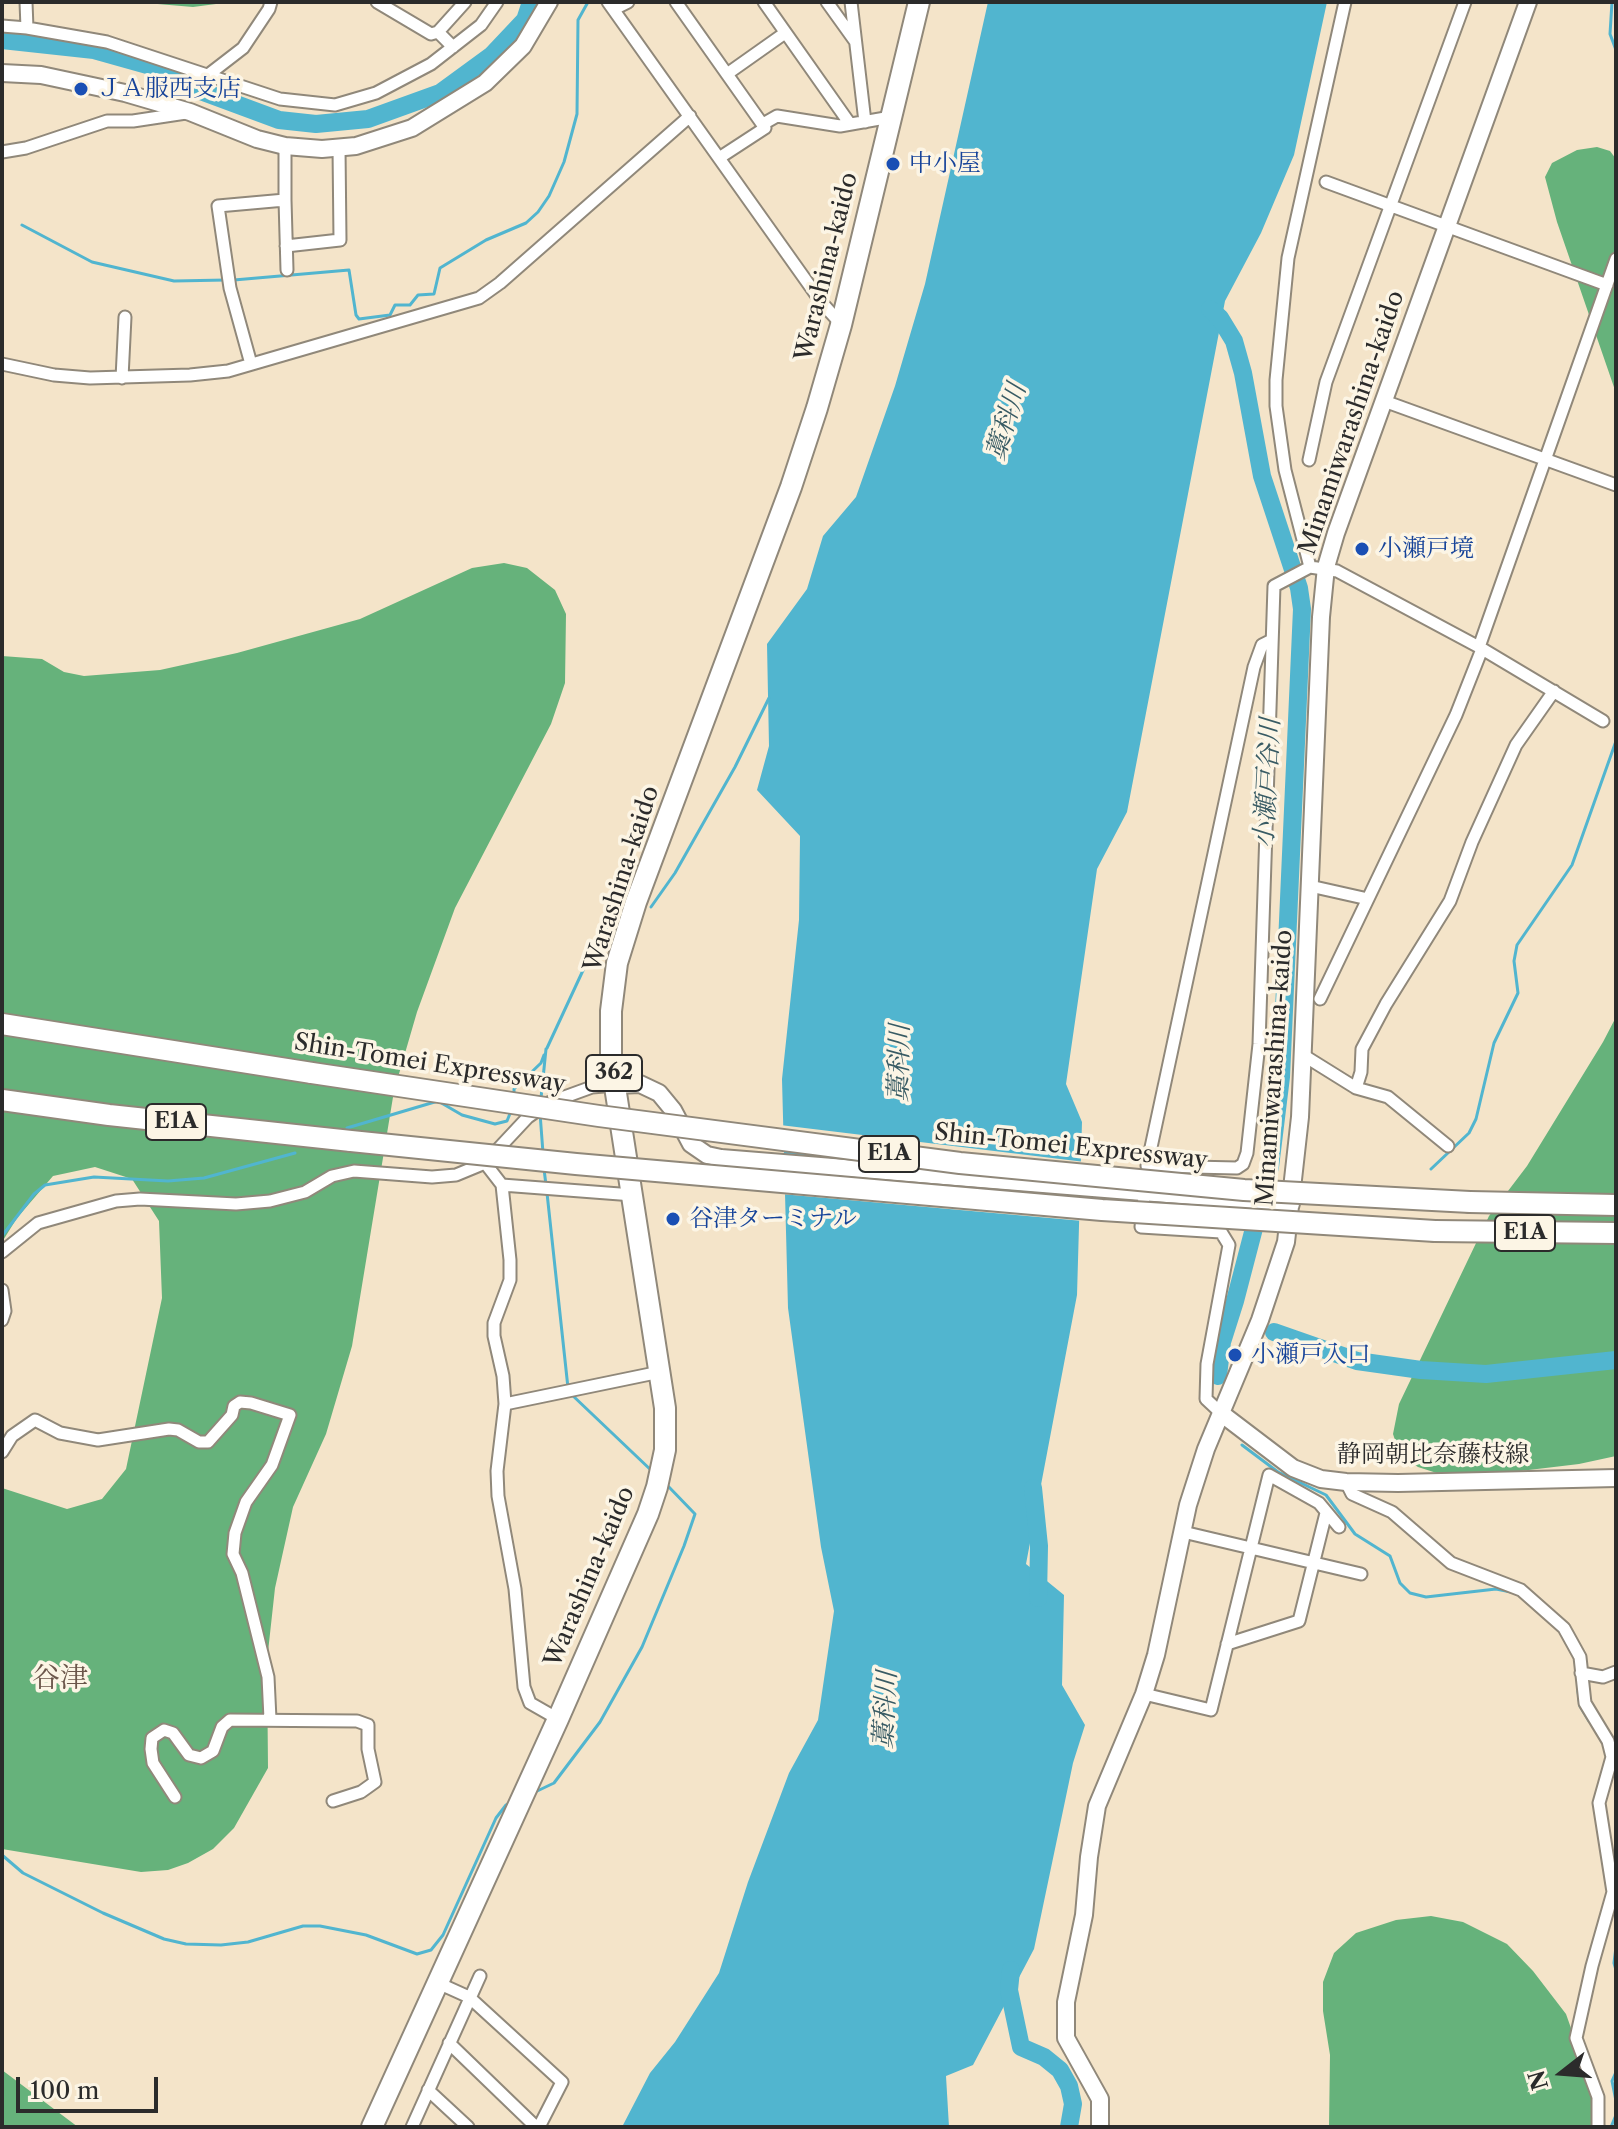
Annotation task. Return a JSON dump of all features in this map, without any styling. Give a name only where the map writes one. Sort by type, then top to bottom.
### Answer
[{"type":"highway","name":"Warashina-kaido","points":[[378,2125],[438,1983],[648,1514],[657,1487],[665,1450],[665,1408],[610,1033],[617,963],[636,902],[791,487],[841,325],[919,2]]},
{"type":"highway","name":"Shin-Tomei Expressway","points":[[2,1024],[599,1116],[960,1163],[1229,1189],[1470,1202],[1616,1205]]},
{"type":"highway","name":"E1A","points":[[2,1100],[109,1115],[576,1164],[1102,1210],[1435,1231],[1616,1235]]},
{"type":"main road","points":[[2,73],[41,75],[111,90],[190,112],[257,139],[285,146],[339,148],[383,140],[412,128],[463,99],[485,83],[523,46],[549,2]]},
{"type":"main road","name":"Minamiwarashina-kaido","points":[[1100,2127],[1100,2099],[1066,2038],[1066,2002],[1084,1915],[1097,1806],[1144,1694],[1156,1655],[1183,1532],[1206,1449],[1260,1320],[1286,1242],[1300,1117],[1303,1055],[1321,617],[1318,567],[1384,401],[1528,2]]},
{"type":"main road","points":[[616,1085],[640,1084],[659,1093],[673,1110],[691,1144],[707,1155],[721,1158],[1291,1204]]},
{"type":"main road","name":"静岡朝比奈藤枝線","points":[[1222,1414],[1293,1468],[1321,1479],[1346,1482],[1616,1478]]},
{"type":"street","points":[[26,2],[27,28]]},
{"type":"street","points":[[208,75],[243,48],[271,2]]},
{"type":"street","points":[[377,2],[431,34],[438,32],[465,2]]},
{"type":"street","points":[[2,26],[107,42],[280,99],[335,105],[376,93],[431,64],[481,25],[497,2]]},
{"type":"street","points":[[628,2],[611,6],[822,303],[841,325]]},
{"type":"street","points":[[676,2],[765,128],[719,158]]},
{"type":"street","points":[[764,2],[850,124]]},
{"type":"street","points":[[827,2],[856,41]]},
{"type":"street","points":[[851,2],[865,122]]},
{"type":"street","points":[[1318,567],[1285,470],[1276,406],[1276,380],[1288,258],[1345,2]]},
{"type":"street","points":[[1309,460],[1326,382],[1465,2]]},
{"type":"street","points":[[438,32],[453,47]]},
{"type":"street","points":[[727,74],[785,33]]},
{"type":"street","points":[[2,152],[26,148],[107,121],[133,121],[190,112]]},
{"type":"street","points":[[2,364],[54,375],[122,378],[228,371],[479,298],[512,273],[690,116]]},
{"type":"street","points":[[763,124],[777,116],[840,126],[891,117]]},
{"type":"street","points":[[285,146],[287,270]]},
{"type":"street","points":[[286,246],[340,240],[339,148]]},
{"type":"street","points":[[1326,182],[1607,285]]},
{"type":"street","points":[[251,364],[230,288],[218,206],[285,200]]},
{"type":"street","points":[[1320,999],[1456,715],[1616,259]]},
{"type":"street","points":[[122,378],[125,317]]},
{"type":"street","points":[[1384,401],[1616,485]]},
{"type":"street","points":[[1147,1166],[1237,1168],[1243,1164],[1247,1153],[1259,1044],[1274,586],[1318,567],[1337,571],[1481,648],[1603,721]]},
{"type":"street","points":[[1222,1414],[1206,1399],[1207,1364],[1229,1245],[1221,1232],[1141,1227],[1147,1166],[1254,667],[1262,645],[1272,640]]},
{"type":"street","points":[[1356,1088],[1361,1072],[1362,1049],[1450,901],[1472,842],[1516,745],[1554,691]]},
{"type":"street","points":[[1310,886],[1368,899]]},
{"type":"street","points":[[1303,1055],[1356,1088],[1388,1097],[1448,1146]]},
{"type":"street","points":[[2,1252],[38,1223],[116,1201],[140,1199],[236,1204],[270,1201],[305,1192],[332,1176],[354,1171],[432,1177],[456,1175],[485,1163],[528,1117],[548,1103],[592,1087],[616,1085]]},
{"type":"street","points":[[485,1163],[502,1185],[510,1280],[494,1323],[505,1404],[497,1484],[515,1589],[524,1687],[530,1703],[558,1719]]},
{"type":"street","points":[[502,1185],[634,1195]]},
{"type":"street","points":[[2,1290],[5,1311],[2,1320]]},
{"type":"street","points":[[505,1404],[660,1372]]},
{"type":"street","points":[[2,1452],[12,1436],[35,1420],[60,1433],[98,1440],[169,1429],[178,1430],[199,1442],[208,1442],[240,1402],[290,1415],[272,1465],[246,1502],[235,1533],[233,1554],[242,1573],[268,1677],[270,1719]]},
{"type":"street","points":[[1144,1694],[1211,1710],[1269,1475],[1319,1503],[1339,1527]]},
{"type":"street","points":[[1346,1482],[1352,1494],[1392,1512],[1451,1563],[1508,1583],[1532,1599],[1564,1628],[1580,1657],[1585,1703],[1608,1741],[1612,1757],[1599,1803],[1613,1892],[1576,2038],[1598,2097],[1598,2127]]},
{"type":"street","points":[[1227,1644],[1299,1621],[1326,1513]]},
{"type":"street","points":[[1183,1532],[1361,1574]]},
{"type":"street","points":[[1581,1673],[1603,1677],[1616,1672]]},
{"type":"street","points":[[175,1797],[153,1763],[152,1738],[164,1730],[173,1733],[189,1755],[201,1758],[213,1751],[222,1727],[230,1720],[357,1721],[368,1725],[368,1749],[375,1782],[361,1792],[333,1801]]},
{"type":"street","points":[[412,2127],[480,1976]]},
{"type":"street","points":[[438,1983],[469,1997],[562,2082],[537,2127],[449,2043]]},
{"type":"street","points":[[428,2090],[468,2127]]},
{"type":"green space","points":[[134,2],[215,2],[216,4],[193,7]]},
{"type":"green space","points":[[1597,147],[1610,151],[1616,159],[1616,393],[1557,222],[1545,177],[1552,163],[1577,150]]},
{"type":"green space","points":[[504,563],[527,568],[555,590],[566,614],[565,683],[551,724],[455,908],[417,1012],[394,1091],[352,1346],[326,1434],[293,1507],[275,1588],[267,1661],[268,1768],[234,1828],[213,1849],[168,1870],[141,1872],[2,1849],[2,1488],[67,1509],[102,1499],[126,1469],[162,1298],[159,1221],[132,1179],[95,1167],[53,1176],[17,1218],[2,1242],[2,656],[42,659],[64,672],[84,676],[160,670],[237,653],[360,619],[472,568]]},
{"type":"green space","points":[[1616,1017],[1616,1456],[1579,1464],[1470,1477],[1446,1476],[1418,1467],[1400,1455],[1393,1434],[1399,1404],[1489,1216],[1527,1166]]},
{"type":"green space","points":[[1431,1916],[1463,1922],[1507,1944],[1533,1971],[1566,2014],[1606,2127],[1329,2127],[1330,2055],[1323,2011],[1323,1982],[1334,1953],[1356,1933],[1396,1920]]},
{"type":"green space","points":[[2,2070],[78,2127],[2,2127]]},
{"type":"water","points":[[988,2],[1327,2],[1294,155],[1261,233],[1225,301],[1127,812],[1097,869],[1066,1084],[1082,1122],[1077,1295],[1026,1564],[1064,1595],[1062,1685],[1085,1725],[1073,1763],[1034,1949],[973,2065],[946,2076],[949,2127],[622,2127],[650,2073],[675,2042],[719,1973],[748,1882],[789,1773],[818,1720],[834,1611],[821,1547],[788,1308],[782,1079],[799,920],[800,836],[757,790],[769,746],[767,644],[807,589],[823,536],[856,497],[895,386],[925,284]]},
{"type":"pier","points":[[780,1125],[1085,1162],[1084,1187],[780,1151]]},
{"type":"pier","points":[[781,1169],[1084,1198],[1083,1221],[781,1194]]},
{"type":"waterway","points":[[2,40],[94,50],[151,66],[198,90],[279,120],[316,124],[368,119],[440,93],[492,55],[525,20],[531,2]]},
{"type":"waterway","points":[[234,280],[349,270],[359,319],[390,315],[395,305],[410,305],[418,295],[434,294],[440,268],[486,240],[526,223],[549,196],[564,162],[577,114],[578,20],[588,2]]},
{"type":"waterway","points":[[1612,2],[1610,34],[1616,50]]},
{"type":"waterway","points":[[22,225],[92,262],[174,281],[226,280]]},
{"type":"waterway","name":"小瀬戸谷川","points":[[1210,309],[1220,318],[1234,341],[1262,476],[1299,588],[1302,609],[1281,1077],[1270,1167],[1222,1342],[1218,1376]]},
{"type":"waterway","points":[[651,907],[675,873],[735,767],[769,698]]},
{"type":"waterway","points":[[1431,1169],[1469,1133],[1476,1119],[1494,1043],[1518,993],[1514,961],[1517,945],[1572,865],[1616,741]]},
{"type":"waterway","points":[[547,1048],[598,938],[615,923]]},
{"type":"waterway","points":[[541,1098],[546,1049]]},
{"type":"waterway","points":[[514,1096],[514,1089],[541,1063],[544,1055]]},
{"type":"waterway","points":[[347,1128],[438,1101],[462,1115],[495,1124],[507,1121],[511,1111]]},
{"type":"waterway","points":[[540,1113],[543,1153]]},
{"type":"waterway","points":[[2,1236],[34,1194],[45,1185],[94,1177],[168,1181],[204,1178],[295,1153]]},
{"type":"waterway","points":[[544,1169],[546,1185]]},
{"type":"waterway","points":[[547,1193],[568,1388]]},
{"type":"waterway","name":"小瀬戸谷川","points":[[1274,1332],[1357,1361],[1421,1370],[1486,1374],[1616,1360]]},
{"type":"waterway","points":[[571,1394],[653,1472]]},
{"type":"waterway","points":[[1242,1445],[1278,1472],[1326,1495],[1355,1534],[1390,1556],[1400,1583],[1410,1593],[1426,1597],[1496,1589],[1511,1592]]},
{"type":"waterway","points":[[533,1793],[554,1783],[600,1722],[642,1647],[695,1514],[667,1485]]},
{"type":"waterway","name":"藁科川","points":[[1033,1488],[1039,1546],[1038,1598]]},
{"type":"waterway","points":[[1578,1691],[1580,1706],[1589,1721]]},
{"type":"waterway","points":[[2,1855],[23,1873],[164,1939],[186,1944],[221,1945],[248,1942],[303,1926],[320,1926],[366,1935],[417,1954],[431,1950],[443,1935],[496,1818],[511,1802]]},
{"type":"waterway","points":[[1616,1947],[1616,1970]]},
{"type":"waterway","points":[[1011,1970],[1009,1990],[1021,2047],[1044,2057],[1060,2070],[1069,2086],[1073,2104],[1069,2127]]},
{"type":"waterway","points":[[1616,2072],[1612,2081],[1616,2101]]},
{"type":"waterway","points":[[1611,2127],[1616,2115]]},
{"type":"place","name":"ＪＡ服西支店","points":[[81,89]]},
{"type":"place","name":"中小屋","points":[[893,164]]},
{"type":"place","name":"小瀬戸境","points":[[1362,549]]},
{"type":"place","name":"谷津ターミナル","points":[[673,1219]]},
{"type":"place","name":"小瀬戸入口","points":[[1235,1355]]},
{"type":"district","name":"谷津","points":[[60,1679]]}]
